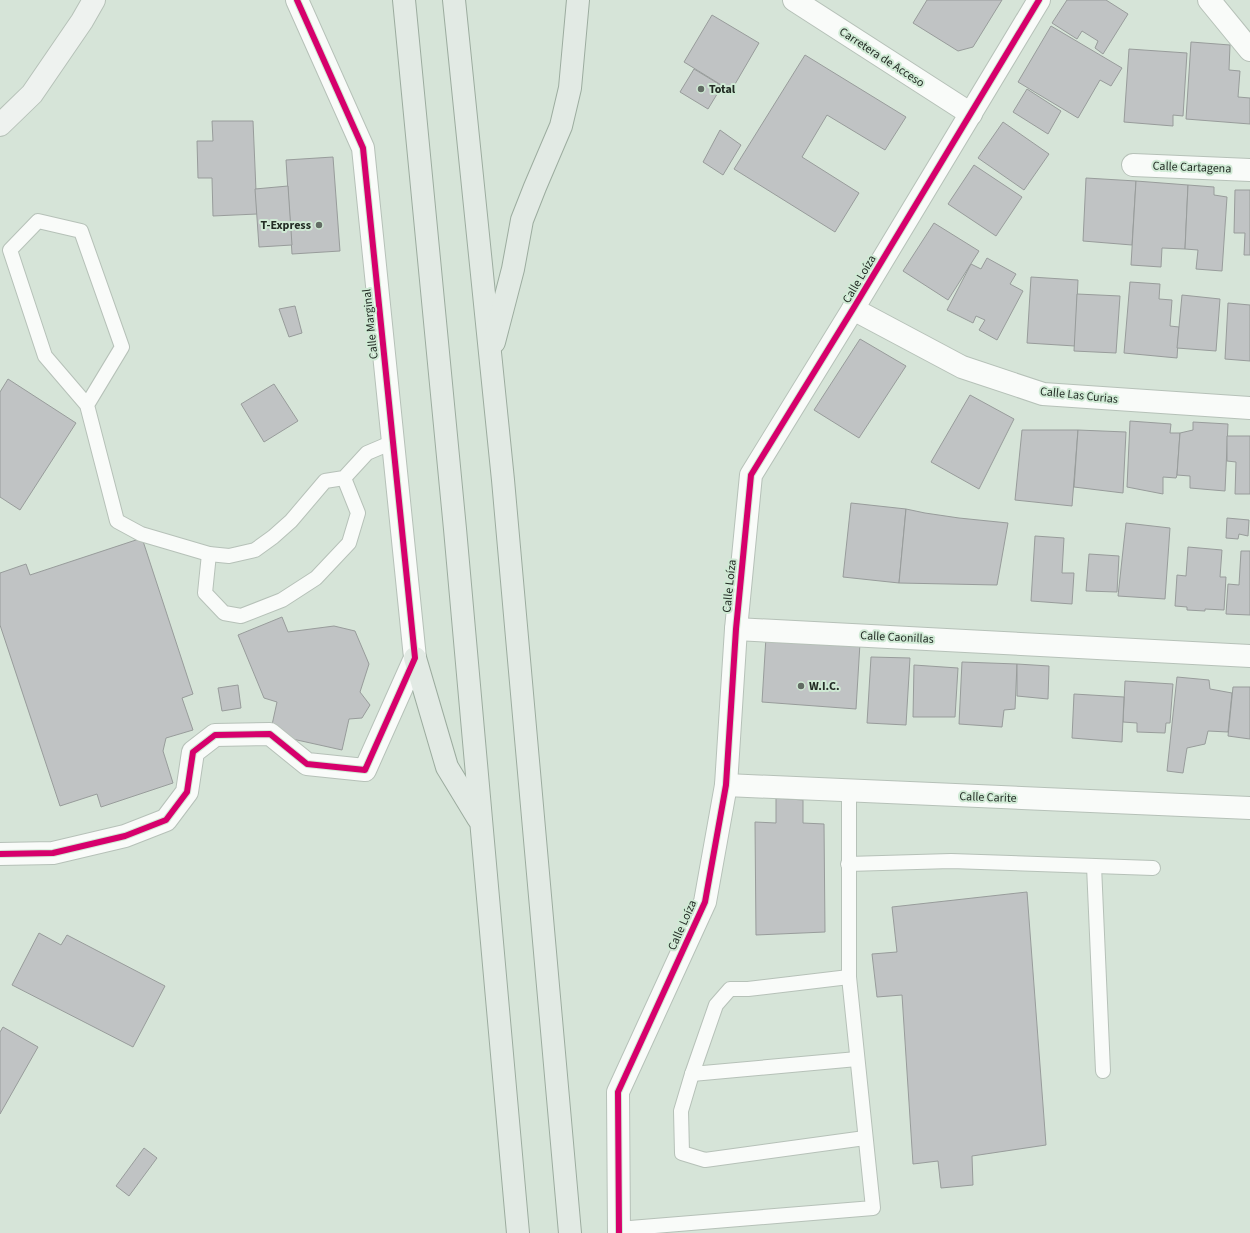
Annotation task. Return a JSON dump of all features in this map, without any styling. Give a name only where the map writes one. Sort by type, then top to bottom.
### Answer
[{"type":"main road","points":[[404,0],[454,522],[518,1233]]},
{"type":"main road","points":[[454,0],[504,488],[570,1233]]},
{"type":"main road","points":[[490,357],[513,269],[522,220],[561,126],[570,88],[578,0]]},
{"type":"main road","points":[[415,658],[447,767],[481,822]]},
{"type":"street","points":[[0,125],[32,94],[82,21],[94,0]]},
{"type":"street","name":"Calle Marginal","points":[[297,0],[363,148],[415,658]]},
{"type":"street","name":"Carretera de Acceso","points":[[794,0],[971,114]]},
{"type":"street","name":"Calle Loíza","points":[[619,1231],[618,1092],[705,902],[726,785],[736,629],[751,474],[853,309],[1039,0]]},
{"type":"street","points":[[1209,0],[1250,50]]},
{"type":"street","name":"Calle Cartagena","points":[[1133,165],[1250,170]]},
{"type":"street","name":"Calle Las Curias","points":[[853,309],[962,367],[1043,394],[1250,408]]},
{"type":"street","name":"Calle Caonillas","points":[[736,629],[1250,656]]},
{"type":"street","points":[[0,854],[53,853],[125,836],[166,820],[188,792],[193,752],[215,735],[270,734],[307,764],[365,770],[415,658]]},
{"type":"street","name":"Calle Carite","points":[[726,785],[1250,808]]},
{"type":"lane","points":[[87,405],[122,347],[81,231],[38,221],[10,250],[45,356],[87,405],[117,521],[141,534],[209,554],[228,556],[255,550],[273,538],[291,521],[324,481],[344,478],[367,453],[393,442]]},
{"type":"lane","points":[[209,554],[205,593],[224,613],[241,616],[282,600],[316,578],[348,543],[358,513],[344,478]]},
{"type":"lane","points":[[619,1231],[872,1208],[849,977],[848,791]]},
{"type":"lane","points":[[848,864],[951,861],[1153,868]]},
{"type":"lane","points":[[1094,866],[1103,1070]]},
{"type":"lane","points":[[849,977],[748,989],[730,989],[716,1005],[681,1111],[682,1153],[705,1160],[865,1138]]},
{"type":"lane","points":[[692,1074],[857,1059]]},
{"type":"building","points":[[927,0],[1002,0],[973,47],[958,51],[913,23]]},
{"type":"building","points":[[1067,0],[1106,0],[1128,14],[1103,54],[1095,48],[1098,41],[1082,31],[1077,39],[1052,23]]},
{"type":"building","points":[[712,15],[759,43],[731,91],[684,62]]},
{"type":"building","points":[[1051,26],[1122,68],[1111,86],[1100,80],[1078,118],[1018,82]]},
{"type":"building","points":[[1191,42],[1230,45],[1229,70],[1240,71],[1238,97],[1250,98],[1250,124],[1186,119]]},
{"type":"building","points":[[1129,49],[1187,53],[1183,116],[1173,115],[1173,126],[1124,122]]},
{"type":"building","points":[[805,55],[906,117],[885,150],[827,115],[802,157],[859,193],[835,232],[734,169]]},
{"type":"building","name":"Total","points":[[694,69],[722,86],[708,109],[680,92]]},
{"type":"building","points":[[1027,89],[1061,111],[1048,134],[1013,112]]},
{"type":"building","points":[[212,121],[253,121],[257,214],[213,216],[212,178],[198,178],[197,141],[213,141]]},
{"type":"building","points":[[1003,122],[1049,154],[1024,190],[978,158]]},
{"type":"building","points":[[720,130],[741,145],[723,175],[703,162]]},
{"type":"building","points":[[333,157],[340,251],[292,254],[286,160]]},
{"type":"building","points":[[974,165],[1022,197],[996,236],[948,204]]},
{"type":"building","points":[[1086,178],[1136,181],[1132,245],[1083,241]]},
{"type":"building","points":[[1136,181],[1188,185],[1185,249],[1162,248],[1161,267],[1131,265]]},
{"type":"building","points":[[1188,185],[1214,187],[1214,195],[1227,197],[1222,271],[1196,269],[1198,250],[1185,249]]},
{"type":"building","points":[[288,186],[292,245],[259,247],[255,189]]},
{"type":"building","points":[[1235,190],[1250,190],[1250,255],[1244,255],[1245,233],[1234,233]]},
{"type":"building","points":[[934,223],[979,251],[948,300],[903,271]]},
{"type":"building","points":[[987,258],[1016,274],[1010,284],[1023,291],[997,340],[979,330],[985,320],[976,316],[973,323],[947,310],[971,264],[981,269]]},
{"type":"building","points":[[1031,277],[1078,280],[1075,346],[1027,343]]},
{"type":"building","points":[[1130,282],[1160,284],[1159,299],[1172,300],[1170,326],[1179,327],[1177,358],[1124,353]]},
{"type":"building","points":[[1077,294],[1120,296],[1116,353],[1074,351]]},
{"type":"building","points":[[1182,295],[1220,299],[1216,351],[1177,348]]},
{"type":"building","points":[[1228,303],[1250,305],[1250,361],[1225,359]]},
{"type":"building","points":[[295,306],[302,333],[289,337],[279,309]]},
{"type":"building","points":[[860,339],[906,366],[859,438],[814,410]]},
{"type":"building","points":[[8,379],[76,423],[20,510],[0,497],[0,392]]},
{"type":"building","points":[[274,384],[298,421],[264,442],[241,404]]},
{"type":"building","points":[[970,395],[1014,419],[979,489],[931,462]]},
{"type":"building","points":[[1130,421],[1171,424],[1170,433],[1180,433],[1177,475],[1176,478],[1163,477],[1163,494],[1127,487]]},
{"type":"building","points":[[1193,422],[1228,424],[1225,491],[1190,488],[1190,476],[1177,475],[1180,433],[1193,430]]},
{"type":"building","points":[[1022,430],[1078,430],[1072,506],[1015,500]]},
{"type":"building","points":[[1078,430],[1126,432],[1123,493],[1074,487]]},
{"type":"building","points":[[1227,436],[1250,436],[1250,494],[1235,494],[1236,462],[1227,461]]},
{"type":"building","points":[[851,503],[906,509],[899,583],[843,577]]},
{"type":"building","points":[[906,509],[959,518],[1008,523],[997,585],[899,583]]},
{"type":"building","points":[[1227,518],[1249,520],[1248,536],[1239,534],[1238,539],[1226,538]]},
{"type":"building","points":[[1126,523],[1170,528],[1165,599],[1118,596]]},
{"type":"building","points":[[1035,536],[1064,538],[1062,573],[1074,573],[1072,604],[1031,601]]},
{"type":"building","points":[[142,538],[193,694],[182,698],[193,730],[166,738],[163,751],[173,783],[101,807],[97,794],[60,806],[0,625],[0,573],[26,564],[30,575]]},
{"type":"building","points":[[1188,547],[1222,550],[1220,577],[1226,577],[1224,610],[1187,610],[1187,607],[1175,606],[1177,575],[1186,576]]},
{"type":"building","points":[[1241,551],[1250,551],[1250,615],[1226,614],[1228,584],[1239,585]]},
{"type":"building","points":[[1089,554],[1119,556],[1117,592],[1086,591]]},
{"type":"building","points":[[282,617],[288,632],[334,626],[355,631],[369,664],[360,692],[370,705],[362,718],[349,719],[342,750],[270,734],[277,702],[264,698],[238,635]]},
{"type":"building","points":[[766,637],[860,643],[856,709],[762,702]]},
{"type":"building","points":[[871,657],[910,658],[906,725],[867,723]]},
{"type":"building","points":[[962,662],[1017,664],[1015,709],[1004,710],[1002,727],[959,724]]},
{"type":"building","points":[[1017,664],[1049,666],[1048,699],[1017,696]]},
{"type":"building","points":[[914,665],[958,668],[955,717],[913,717]]},
{"type":"building","points":[[1177,677],[1209,680],[1210,689],[1232,693],[1228,732],[1208,731],[1205,744],[1187,748],[1183,773],[1167,771]]},
{"type":"building","points":[[1125,681],[1173,684],[1170,723],[1166,723],[1165,733],[1137,732],[1137,723],[1123,722]]},
{"type":"building","points":[[238,685],[241,708],[222,711],[218,688]]},
{"type":"building","points":[[1233,687],[1250,687],[1250,739],[1228,736]]},
{"type":"building","points":[[1074,694],[1124,697],[1122,742],[1072,738]]},
{"type":"building","points":[[776,798],[803,800],[803,823],[824,824],[825,932],[756,935],[755,822],[776,823]]},
{"type":"building","points":[[1027,892],[1046,1145],[972,1156],[973,1185],[941,1188],[938,1161],[913,1164],[902,995],[877,997],[872,954],[897,952],[892,907]]},
{"type":"building","points":[[39,933],[61,945],[67,935],[165,986],[133,1047],[12,985]]},
{"type":"building","points":[[3,1027],[38,1047],[0,1114],[0,1032]]},
{"type":"building","points":[[144,1148],[157,1158],[129,1196],[116,1186]]},
{"type":"cycle path","points":[[0,854],[53,853],[125,836],[166,820],[187,792],[193,752],[215,735],[270,734],[307,764],[365,770],[415,658],[363,148],[297,0]]},
{"type":"cycle path","points":[[619,1233],[618,1092],[705,902],[726,785],[736,629],[751,475],[1039,0]]},
{"type":"place","name":"Total","points":[[701,89]]},
{"type":"place","name":"T-Express","points":[[319,225]]},
{"type":"place","name":"W.I.C.","points":[[801,686]]}]
